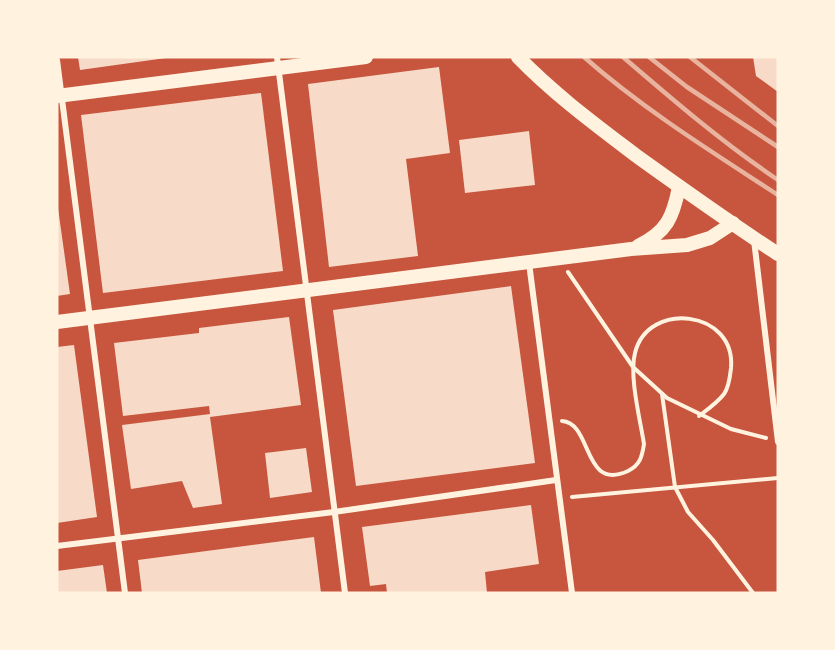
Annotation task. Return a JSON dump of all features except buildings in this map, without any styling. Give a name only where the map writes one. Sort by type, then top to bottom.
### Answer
[{"type":"main road","points":[[59,95],[278,63],[366,57]]},
{"type":"main road","points":[[518,57],[541,81],[578,112],[679,187],[778,254]]},
{"type":"main road","points":[[631,249],[654,239],[667,225],[675,207],[679,187]]},
{"type":"main road","points":[[57,322],[631,249],[687,245],[710,238],[732,223]]},
{"type":"street","points":[[57,60],[59,95],[91,318],[125,593]]},
{"type":"street","points":[[278,63],[345,593]]},
{"type":"street","points":[[754,238],[778,441]]},
{"type":"street","points":[[530,263],[572,593]]},
{"type":"street","points":[[57,546],[334,512],[556,480]]},
{"type":"path","points":[[560,259],[579,291],[633,367],[662,394],[699,416],[731,429],[778,441]]},
{"type":"path","points":[[549,421],[570,422],[580,431],[590,460],[601,471],[614,474],[626,472],[637,465],[642,457],[644,444],[633,367],[635,351],[645,334],[662,322],[680,318],[695,319],[710,326],[724,338],[730,352],[729,380],[725,393],[699,416]]},
{"type":"path","points":[[662,394],[675,488],[688,512],[713,540],[753,593]]},
{"type":"path","points":[[559,498],[778,478]]},
{"type":"railway","points":[[584,57],[654,112],[778,195]]},
{"type":"railway","points":[[623,57],[718,136],[778,180]]},
{"type":"railway","points":[[649,57],[687,87],[778,147]]},
{"type":"railway","points":[[690,57],[778,126]]}]
